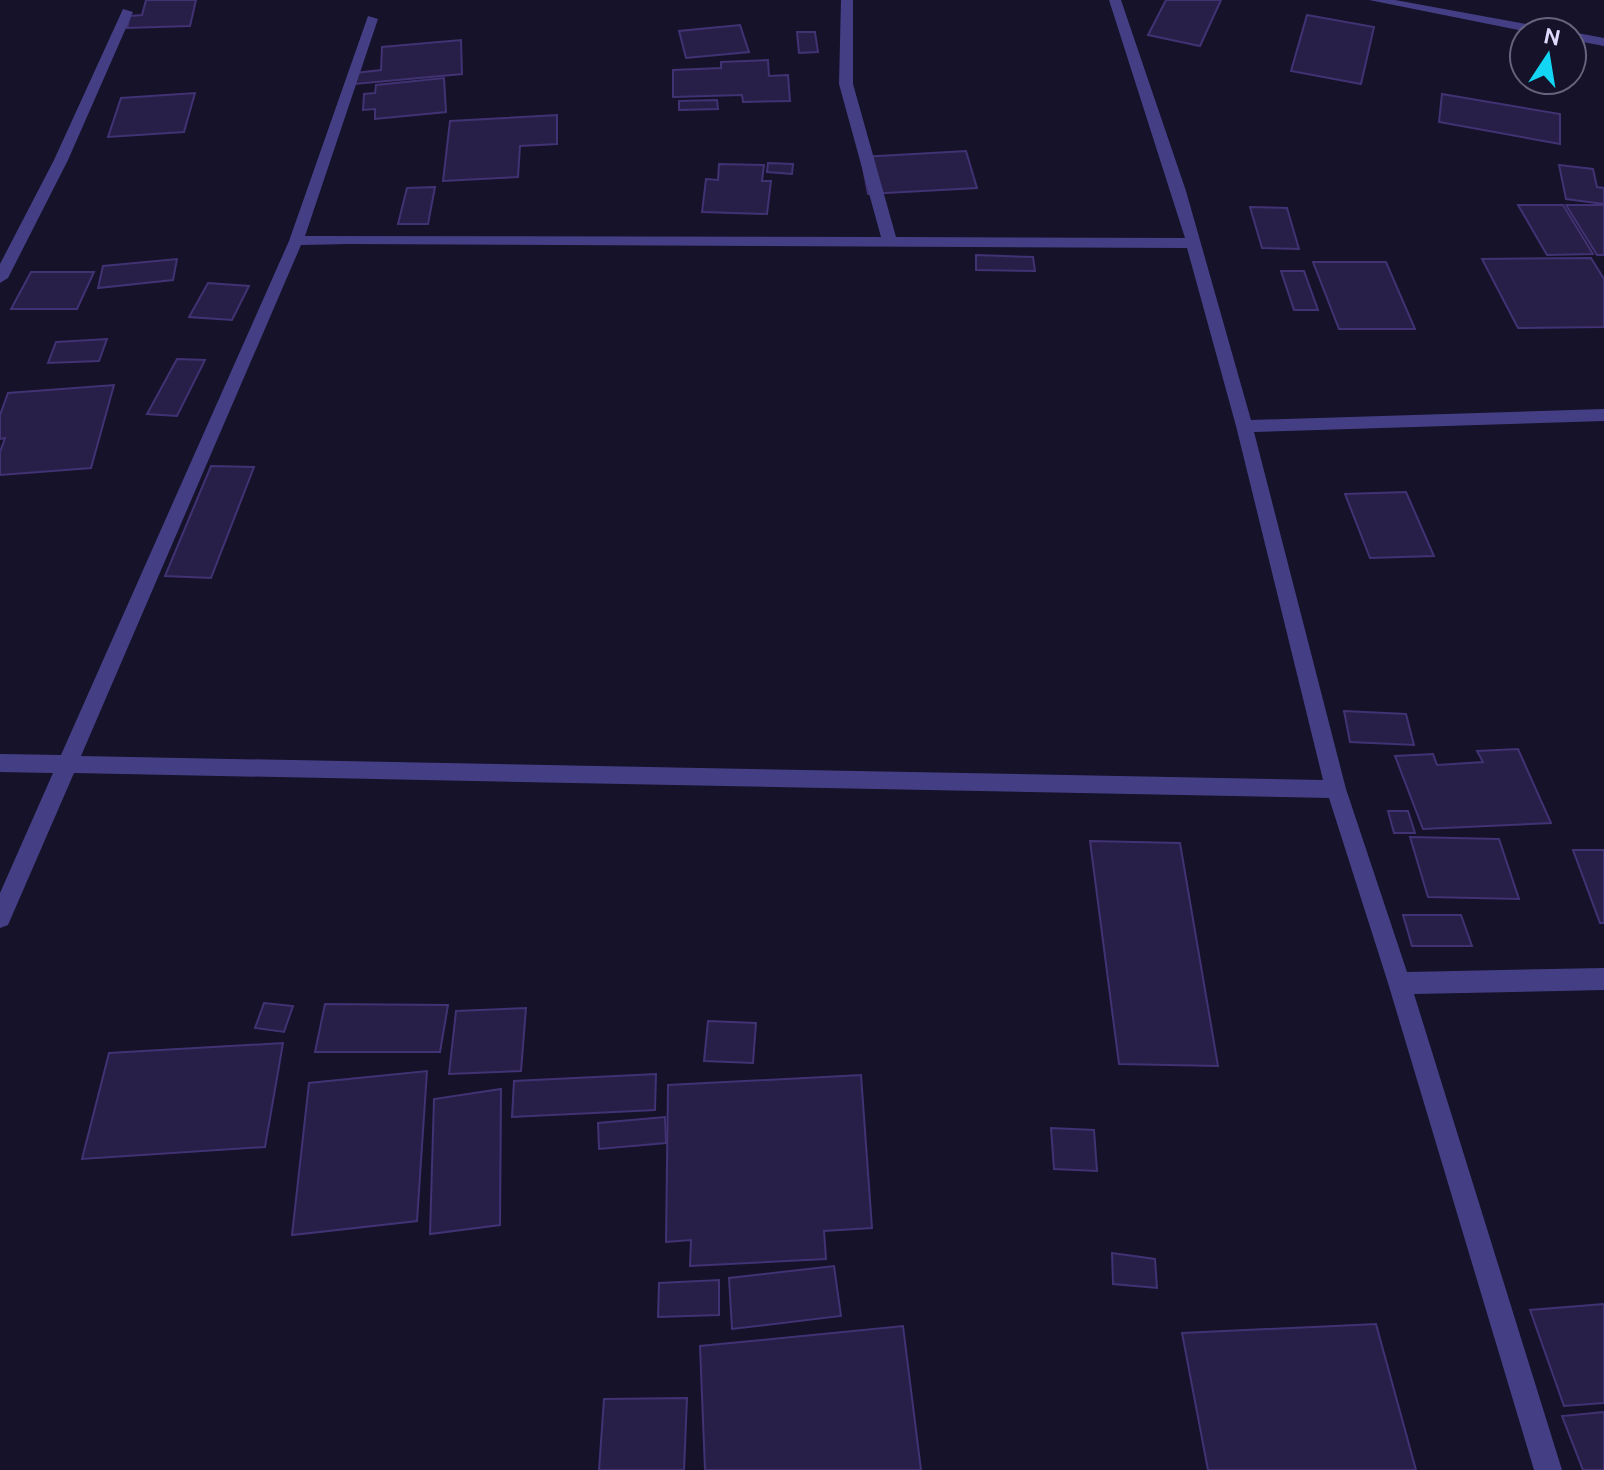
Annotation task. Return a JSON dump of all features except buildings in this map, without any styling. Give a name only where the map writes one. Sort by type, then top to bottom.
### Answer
[{"type":"street","points":[[847,0],[846,84],[890,243]]},
{"type":"street","points":[[1115,0],[1193,243],[1244,426],[1336,789],[1399,983],[1548,1470]]},
{"type":"street","points":[[1375,0],[1508,25]]},
{"type":"street","points":[[0,278],[61,160],[127,12]]},
{"type":"street","points":[[0,918],[296,241],[372,19]]},
{"type":"street","points":[[296,241],[1193,243]]},
{"type":"street","points":[[1244,426],[1604,415]]},
{"type":"street","points":[[0,763],[1336,789]]},
{"type":"street","points":[[1399,983],[1604,979]]}]
